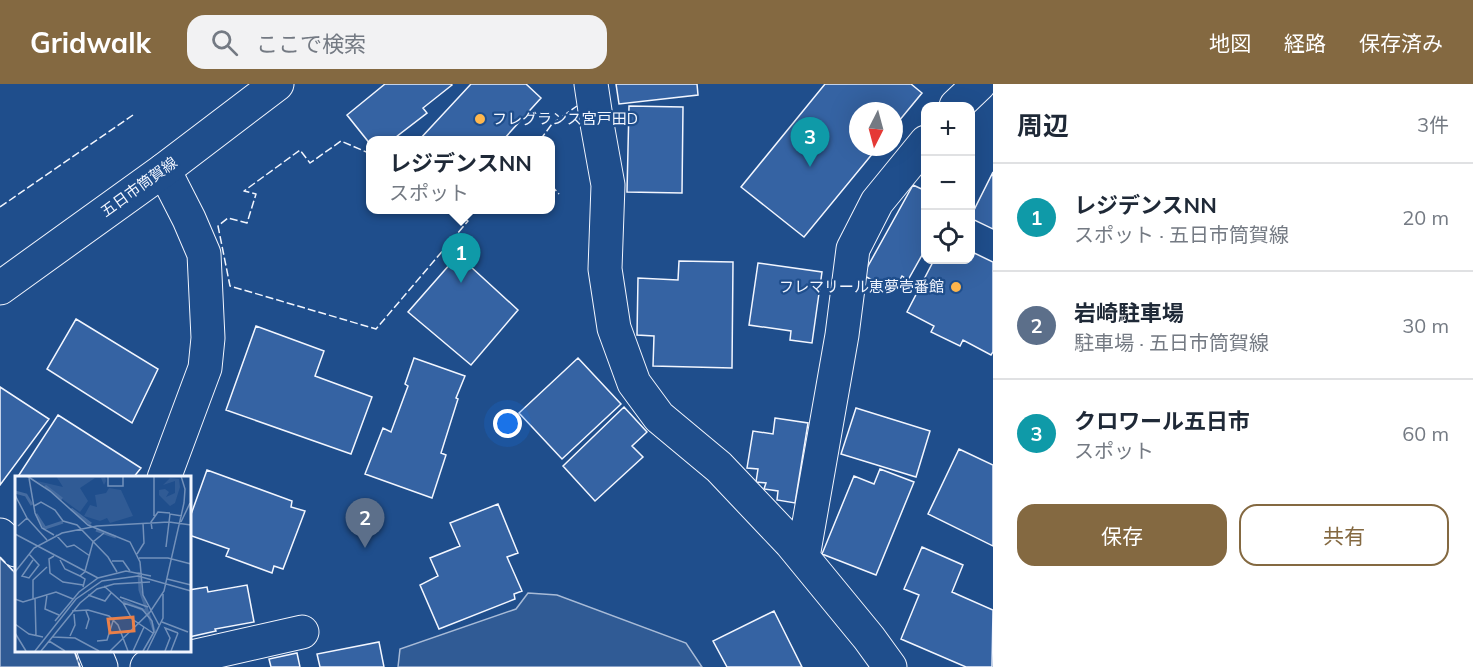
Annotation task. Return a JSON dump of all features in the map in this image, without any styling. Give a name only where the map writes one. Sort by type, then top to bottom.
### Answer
[{"type":"street","name":"五日市筒賀線","points":[[0,288],[164,170],[277,84]]},
{"type":"street","points":[[591,84],[608,185],[606,279],[614,328],[634,384],[659,417],[719,467],[803,557],[890,667]]},
{"type":"street","points":[[960,102],[979,84]]},
{"type":"street","points":[[803,557],[842,335],[853,249],[877,202],[921,148]]},
{"type":"street","points":[[164,170],[204,254],[208,338],[205,368],[166,476]]},
{"type":"street","points":[[0,535],[15,549]]},
{"type":"street","points":[[147,667],[302,632]]},
{"type":"street","points":[[94,652],[101,667]]},
{"type":"shaded area","points":[[0,557],[15,573],[15,652],[74,652],[80,667],[0,667]]},
{"type":"shaded area","points":[[528,593],[557,595],[686,643],[702,667],[398,667],[400,649],[516,609]]},
{"type":"building","points":[[385,84],[452,85],[423,108],[427,113],[397,136],[366,136],[366,139],[347,115]]},
{"type":"building","name":"フレグランス宮戸田D","points":[[471,84],[526,84],[541,98],[507,136],[423,136]]},
{"type":"building","points":[[616,84],[697,84],[698,95],[619,104]]},
{"type":"building","points":[[825,84],[911,84],[922,93],[903,116],[903,102],[849,102],[849,156],[871,156],[804,237],[741,187]]},
{"type":"building","points":[[629,106],[683,107],[682,193],[627,192]]},
{"type":"building","points":[[993,172],[993,229],[975,220],[975,208]]},
{"type":"building","points":[[913,185],[921,189],[921,257],[908,280],[902,276],[893,292],[863,275]]},
{"type":"building","name":"フレマリール恵夢壱番館","points":[[975,253],[993,262],[993,352],[991,355],[963,340],[960,346],[931,332],[934,326],[907,312],[932,264],[975,264]]},
{"type":"building","points":[[458,255],[518,310],[471,365],[408,312]]},
{"type":"building","points":[[679,261],[733,262],[732,368],[653,366],[654,336],[637,335],[638,278],[678,280]]},
{"type":"building","points":[[758,263],[822,272],[812,343],[790,340],[791,331],[749,325]]},
{"type":"building","points":[[76,319],[158,369],[132,423],[47,369]]},
{"type":"building","points":[[256,326],[324,351],[315,376],[372,397],[351,454],[226,410]]},
{"type":"building","points":[[414,358],[465,376],[456,398],[458,399],[441,453],[446,455],[432,498],[365,474],[383,428],[391,432],[408,386],[405,384]]},
{"type":"building","points":[[578,358],[621,404],[562,459],[519,413]]},
{"type":"building","points":[[0,387],[49,419],[0,485]]},
{"type":"building","points":[[624,407],[647,432],[632,446],[643,457],[595,501],[563,466]]},
{"type":"building","points":[[856,408],[930,431],[916,477],[841,454]]},
{"type":"building","points":[[58,415],[141,468],[135,476],[18,476]]},
{"type":"building","points":[[775,418],[808,423],[795,503],[777,500],[778,491],[764,489],[766,483],[756,482],[758,469],[747,468],[753,431],[773,434]]},
{"type":"building","points":[[959,449],[993,465],[993,546],[928,514]]},
{"type":"building","points":[[880,469],[914,482],[876,575],[822,554],[854,476],[874,484]]},
{"type":"building","points":[[207,470],[292,501],[291,507],[305,511],[283,569],[274,566],[272,573],[226,556],[229,549],[190,535],[190,517]]},
{"type":"building","points":[[498,504],[518,553],[507,557],[522,591],[514,594],[515,599],[439,629],[420,585],[438,576],[430,558],[460,546],[450,523]]},
{"type":"building","points":[[922,547],[963,565],[952,592],[993,610],[992,667],[966,667],[901,639],[919,595],[904,589]]},
{"type":"building","points":[[247,585],[254,622],[215,629],[216,631],[190,637],[190,590],[207,587],[208,592]]},
{"type":"building","points":[[774,611],[802,667],[727,667],[713,641]]},
{"type":"building","points":[[379,642],[384,667],[320,667],[317,654]]},
{"type":"building","points":[[297,653],[300,667],[271,667],[269,659]]},
{"type":"fence","points":[[543,136],[552,124],[577,106]]},
{"type":"fence","points":[[0,207],[133,115]]},
{"type":"fence","points":[[366,152],[341,141],[310,163],[300,150],[244,191],[256,194],[247,223],[228,218],[218,226],[230,286],[376,329],[468,221],[458,214]]},
{"type":"fence","points":[[555,190],[559,194]]},
{"type":"fence","points":[[0,557],[15,573]]},
{"type":"fence","points":[[75,652],[80,667]]},
{"type":"place","name":"フレグランス宮戸田D","points":[[480,119]]},
{"type":"place","name":"クロワール五日市","points":[[810,167]]},
{"type":"place","name":"レジデンスNN","points":[[461,283]]},
{"type":"place","name":"フレマリール恵夢壱番館","points":[[956,287]]},
{"type":"place","name":"岩崎駐車場","points":[[365,548]]}]
